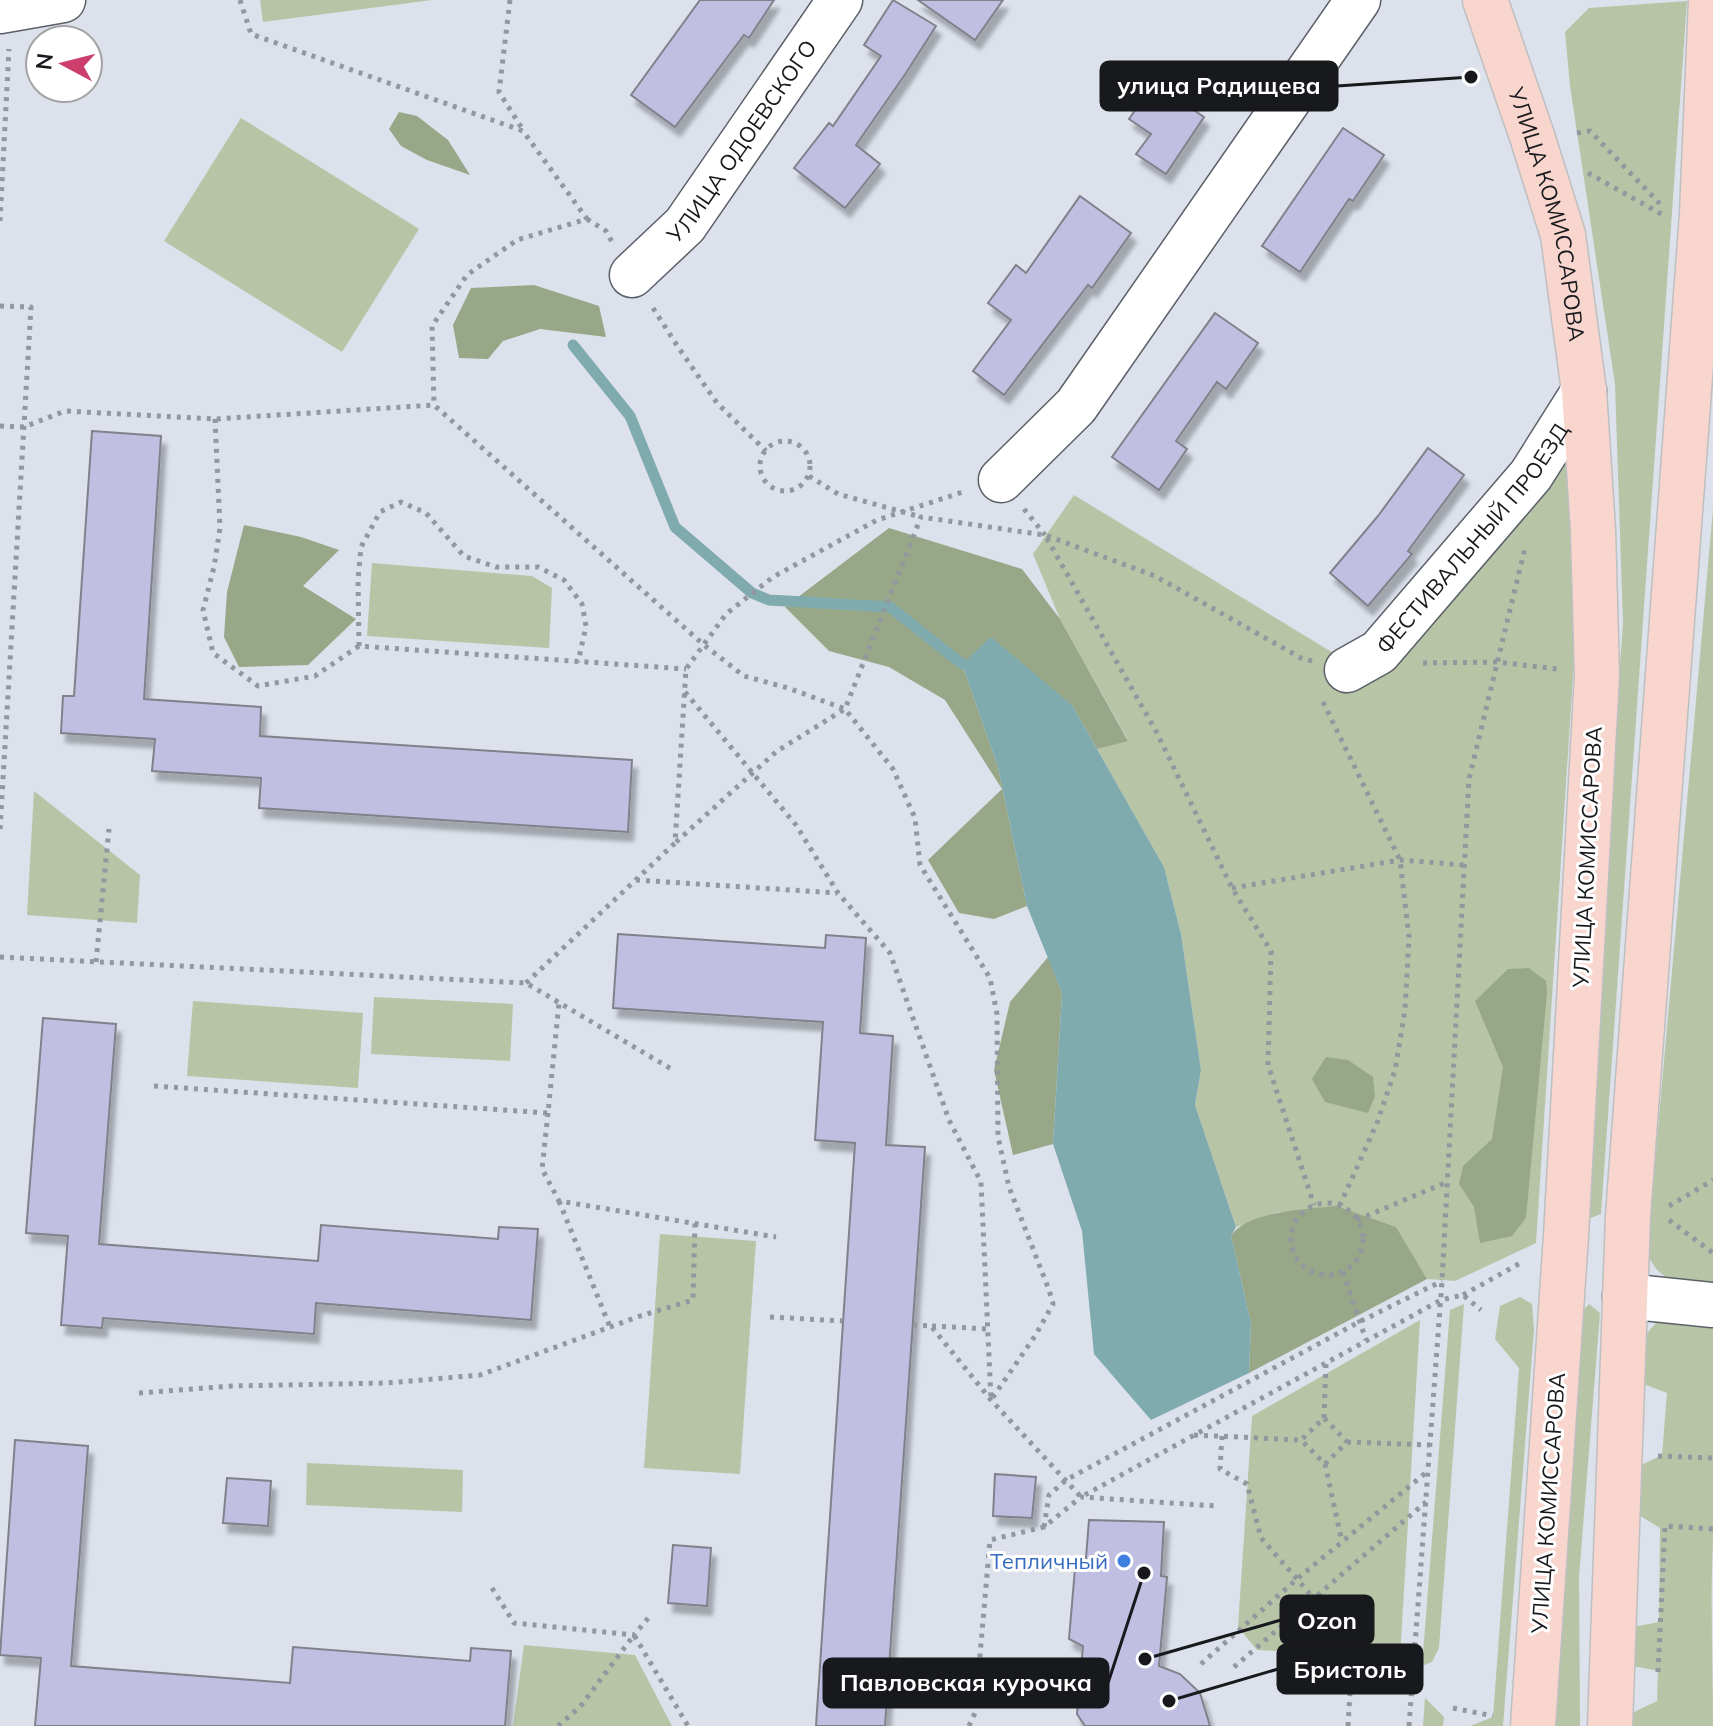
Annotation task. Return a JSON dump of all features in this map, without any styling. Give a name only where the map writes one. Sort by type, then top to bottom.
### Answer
[{"type":"main road","name":"УЛИЦА КОМИССАРОВА","points":[[1485,0],[1563,235],[1584,391],[1593,530],[1597,675],[1566,1236],[1533,1726]]},
{"type":"main road","points":[[1610,1726],[1628,1216],[1702,214],[1711,0]]},
{"type":"street","points":[[5,10],[63,0]]},
{"type":"street","name":"УЛИЦА ОДОЕВСКОГО","points":[[632,275],[685,225],[840,0]]},
{"type":"street","points":[[1001,480],[1076,406],[1358,0]]},
{"type":"street","name":"ФЕСТИВАЛЬНЫЙ ПРОЕЗД","points":[[1339,673],[1531,475],[1584,391]]},
{"type":"street","points":[[1625,1296],[1713,1305]]},
{"type":"path","points":[[240,0],[251,34],[523,131]]},
{"type":"path","points":[[510,0],[499,92],[523,131],[587,219],[606,231],[678,347],[717,403],[766,451]]},
{"type":"path","points":[[0,221],[5,10]]},
{"type":"path","points":[[1544,174],[1583,171],[1670,217],[1590,131],[1577,133]]},
{"type":"path","points":[[434,405],[432,326],[467,275],[517,240],[587,219]]},
{"type":"path","points":[[0,306],[31,307],[0,830]]},
{"type":"path","points":[[0,426],[24,427],[65,411],[215,419],[434,405],[704,645],[744,676],[845,709],[893,769],[915,818],[920,865],[990,978],[997,1014],[998,1137],[1009,1187],[1053,1304],[991,1400]]},
{"type":"path","points":[[215,419],[220,528],[203,610],[213,653],[258,686],[315,676],[359,646],[686,669]]},
{"type":"path","points":[[787,441],[802,446],[810,460],[809,476],[799,488],[784,492],[769,486],[761,473],[761,457],[771,445],[787,441]]},
{"type":"path","points":[[809,476],[838,494],[921,517],[1045,535],[1155,576],[1301,658],[1339,673],[1421,663],[1497,662],[1597,675]]},
{"type":"path","points":[[675,843],[686,669],[726,614],[773,577],[877,520],[1001,480]]},
{"type":"path","points":[[359,646],[361,547],[380,512],[401,502],[426,513],[464,556],[496,567],[538,567],[564,580],[582,604],[586,626],[578,662]]},
{"type":"path","points":[[526,983],[777,751],[845,709],[921,517]]},
{"type":"path","points":[[1045,535],[1157,733],[1232,888],[1271,951],[1268,1065],[1314,1205]]},
{"type":"path","points":[[1409,1726],[1441,1300],[1469,779],[1526,546]]},
{"type":"path","points":[[1301,658],[1339,673]]},
{"type":"path","points":[[1339,673],[1400,860],[1409,937],[1405,1010],[1395,1070],[1377,1123],[1340,1205]]},
{"type":"path","points":[[685,691],[796,825],[838,893],[890,953],[949,1120],[981,1182],[991,1400]]},
{"type":"path","points":[[96,962],[109,829]]},
{"type":"path","points":[[1232,888],[1400,860],[1464,865]]},
{"type":"path","points":[[636,880],[838,893]]},
{"type":"path","points":[[0,957],[526,983],[673,1070]]},
{"type":"path","points":[[559,1003],[542,1169],[559,1201],[610,1327]]},
{"type":"path","points":[[154,1086],[548,1113]]},
{"type":"path","points":[[1357,1220],[1447,1182]]},
{"type":"path","points":[[559,1201],[776,1237]]},
{"type":"path","points":[[1314,1205],[1340,1205],[1357,1220],[1362,1230],[1361,1252],[1343,1272],[1334,1275],[1311,1272],[1294,1256],[1291,1244],[1295,1222],[1302,1212],[1314,1205]]},
{"type":"path","points":[[1658,1213],[1713,1253]]},
{"type":"path","points":[[139,1393],[232,1386],[387,1383],[480,1375],[693,1300],[695,1223]]},
{"type":"path","points":[[1343,1272],[1366,1340]]},
{"type":"path","points":[[1044,1527],[1049,1495],[1066,1480],[1359,1322],[1442,1281]]},
{"type":"path","points":[[969,1726],[975,1713],[990,1540],[1044,1527],[1081,1497],[1441,1300],[1463,1295],[1481,1310]]},
{"type":"path","points":[[770,1317],[843,1321]]},
{"type":"path","points":[[913,1325],[988,1329]]},
{"type":"path","points":[[931,1326],[991,1400],[1081,1497],[1216,1506]]},
{"type":"path","points":[[1301,1440],[1324,1418],[1326,1362]]},
{"type":"path","points":[[1324,1418],[1347,1442],[1430,1445]]},
{"type":"path","points":[[1193,1435],[1301,1440],[1325,1464],[1342,1542]]},
{"type":"path","points":[[1222,1436],[1220,1469],[1247,1484],[1261,1538],[1384,1678]]},
{"type":"path","points":[[1325,1464],[1347,1442]]},
{"type":"path","points":[[1662,1455],[1713,1458]]},
{"type":"path","points":[[1201,1664],[1297,1579],[1428,1471]]},
{"type":"path","points":[[1234,1667],[1426,1502]]},
{"type":"path","points":[[1658,1672],[1665,1526],[1713,1529]]},
{"type":"path","points":[[492,1588],[514,1623],[634,1635]]},
{"type":"path","points":[[558,1726],[580,1707],[649,1617]]},
{"type":"path","points":[[634,1635],[688,1726]]},
{"type":"path","points":[[1348,1726],[1351,1675]]},
{"type":"green space","points":[[260,0],[432,0],[263,22]]},
{"type":"green space","points":[[1687,1],[1601,1214],[1588,1219],[1581,1213],[1623,623],[1615,384],[1570,86],[1565,32],[1589,8]]},
{"type":"green space","points":[[399,112],[417,116],[448,140],[470,175],[427,160],[401,146],[389,129]]},
{"type":"green space","points":[[241,118],[419,229],[342,352],[164,241]]},
{"type":"green space","points":[[534,285],[599,306],[606,337],[540,329],[503,341],[488,359],[459,358],[453,325],[471,288]]},
{"type":"green space","points":[[1565,450],[1580,569],[1536,1243],[1455,1281],[1427,1279],[1395,1227],[1279,1212],[1236,1227],[1195,1105],[1201,1070],[1181,934],[1164,867],[1097,749],[1128,740],[1060,619],[1033,554],[1074,495],[1371,676]]},
{"type":"green space","points":[[1713,509],[1713,1283],[1682,1282],[1666,1277],[1647,1253]]},
{"type":"green space","points":[[244,525],[301,537],[339,550],[303,586],[356,619],[308,665],[239,667],[224,637],[227,592]]},
{"type":"green space","points":[[889,528],[1022,569],[1060,619],[1128,741],[1097,749],[1072,705],[962,664],[998,767],[1027,906],[994,919],[959,913],[928,860],[1002,789],[945,700],[889,667],[829,651],[785,607]]},
{"type":"green space","points":[[372,563],[532,576],[552,588],[549,648],[367,636]]},
{"type":"green space","points":[[34,791],[140,875],[137,923],[27,915]]},
{"type":"green space","points":[[1048,957],[1062,993],[1053,1144],[1013,1155],[994,1070],[1010,1002]]},
{"type":"green space","points":[[1529,968],[1546,981],[1547,993],[1526,1218],[1512,1236],[1480,1243],[1474,1207],[1459,1184],[1463,1166],[1492,1139],[1503,1067],[1475,1001],[1508,969]]},
{"type":"green space","points":[[374,997],[513,1004],[510,1061],[371,1054]]},
{"type":"green space","points":[[193,1001],[363,1013],[358,1088],[187,1076]]},
{"type":"green space","points":[[1326,1057],[1348,1060],[1373,1077],[1375,1096],[1368,1113],[1325,1102],[1312,1079]]},
{"type":"green space","points":[[1336,1206],[1396,1227],[1427,1279],[1249,1373],[1251,1323],[1231,1236],[1250,1221],[1264,1216]]},
{"type":"green space","points":[[660,1234],[756,1241],[740,1474],[644,1468]]},
{"type":"green space","points":[[1520,1297],[1532,1304],[1534,1330],[1503,1726],[1470,1726],[1493,1717],[1519,1368],[1495,1339],[1500,1306]]},
{"type":"green space","points":[[1464,1304],[1439,1648],[1432,1662],[1422,1666],[1450,1310]]},
{"type":"green space","points":[[1589,1304],[1600,1313],[1579,1577],[1580,1726],[1554,1726],[1578,1316]]},
{"type":"green space","points":[[1661,1317],[1713,1322],[1713,1726],[1628,1726],[1628,1715],[1657,1701],[1658,1671],[1628,1665],[1628,1628],[1659,1622],[1660,1528],[1632,1511],[1633,1469],[1662,1455],[1667,1393],[1636,1381],[1637,1345]]},
{"type":"green space","points":[[1420,1320],[1400,1658],[1257,1650],[1238,1627],[1252,1416]]},
{"type":"green space","points":[[307,1463],[463,1470],[462,1512],[306,1505]]},
{"type":"green space","points":[[524,1645],[635,1655],[672,1726],[513,1726]]},
{"type":"green space","points":[[1425,1698],[1444,1717],[1443,1726],[1423,1726]]},
{"type":"water","points":[[991,637],[1072,705],[1164,867],[1181,934],[1201,1070],[1195,1105],[1236,1227],[1231,1236],[1251,1323],[1249,1373],[1151,1420],[1094,1354],[1082,1231],[1053,1144],[1062,993],[1027,906],[998,767],[962,664]]},
{"type":"building","points":[[700,0],[774,0],[749,38],[744,35],[675,127],[631,95]]},
{"type":"building","points":[[893,0],[936,26],[856,145],[880,164],[845,208],[794,168],[829,123],[833,126],[881,56],[864,45]]},
{"type":"building","points":[[918,0],[1003,0],[975,40]]},
{"type":"building","points":[[1154,83],[1204,117],[1166,174],[1136,154],[1151,134],[1129,119]]},
{"type":"building","points":[[1343,128],[1384,155],[1353,201],[1349,199],[1300,272],[1262,246]]},
{"type":"building","points":[[1080,196],[1131,233],[1092,288],[1088,285],[1004,395],[973,371],[1011,320],[988,303],[1016,265],[1026,273]]},
{"type":"building","points":[[1215,313],[1258,343],[1226,389],[1217,382],[1176,441],[1187,449],[1159,490],[1112,457]]},
{"type":"building","points":[[92,431],[161,436],[144,699],[261,707],[260,736],[632,760],[628,832],[259,808],[261,778],[152,771],[155,739],[61,733],[63,696],[74,696]]},
{"type":"building","points":[[1428,448],[1464,475],[1408,551],[1412,554],[1368,606],[1330,573],[1378,516]]},
{"type":"building","points":[[618,934],[825,948],[826,935],[866,938],[860,1033],[893,1036],[886,1145],[925,1147],[885,1726],[816,1726],[855,1143],[815,1140],[823,1022],[613,1008]]},
{"type":"building","points":[[43,1018],[116,1024],[99,1244],[318,1261],[321,1225],[498,1239],[499,1227],[538,1229],[531,1320],[316,1303],[314,1334],[103,1318],[102,1328],[61,1325],[68,1236],[26,1233]]},
{"type":"building","points":[[15,1440],[88,1446],[71,1666],[290,1683],[293,1647],[470,1661],[471,1648],[511,1651],[505,1726],[35,1726],[41,1658],[0,1655]]},
{"type":"building","points":[[995,1474],[1036,1477],[1032,1518],[993,1516]]},
{"type":"building","points":[[227,1478],[271,1481],[268,1526],[223,1523]]},
{"type":"building","points":[[1089,1520],[1164,1522],[1161,1576],[1167,1577],[1159,1666],[1180,1674],[1200,1693],[1210,1726],[1085,1726],[1077,1714],[1083,1646],[1069,1639],[1076,1557],[1086,1558]]},
{"type":"building","points":[[673,1545],[711,1548],[707,1606],[668,1603]]},
{"type":"waterway","points":[[573,345],[630,416],[675,527],[752,593],[769,600],[890,607],[962,664]]},
{"type":"place","name":"улица Радищева","points":[[1471,77]]},
{"type":"place","name":"Тепличный","points":[[1124,1561]]},
{"type":"place","name":"Павловская курочка","points":[[1144,1573]]},
{"type":"place","name":"Ozon","points":[[1145,1659]]},
{"type":"place","name":"Бристоль","points":[[1169,1701]]}]
